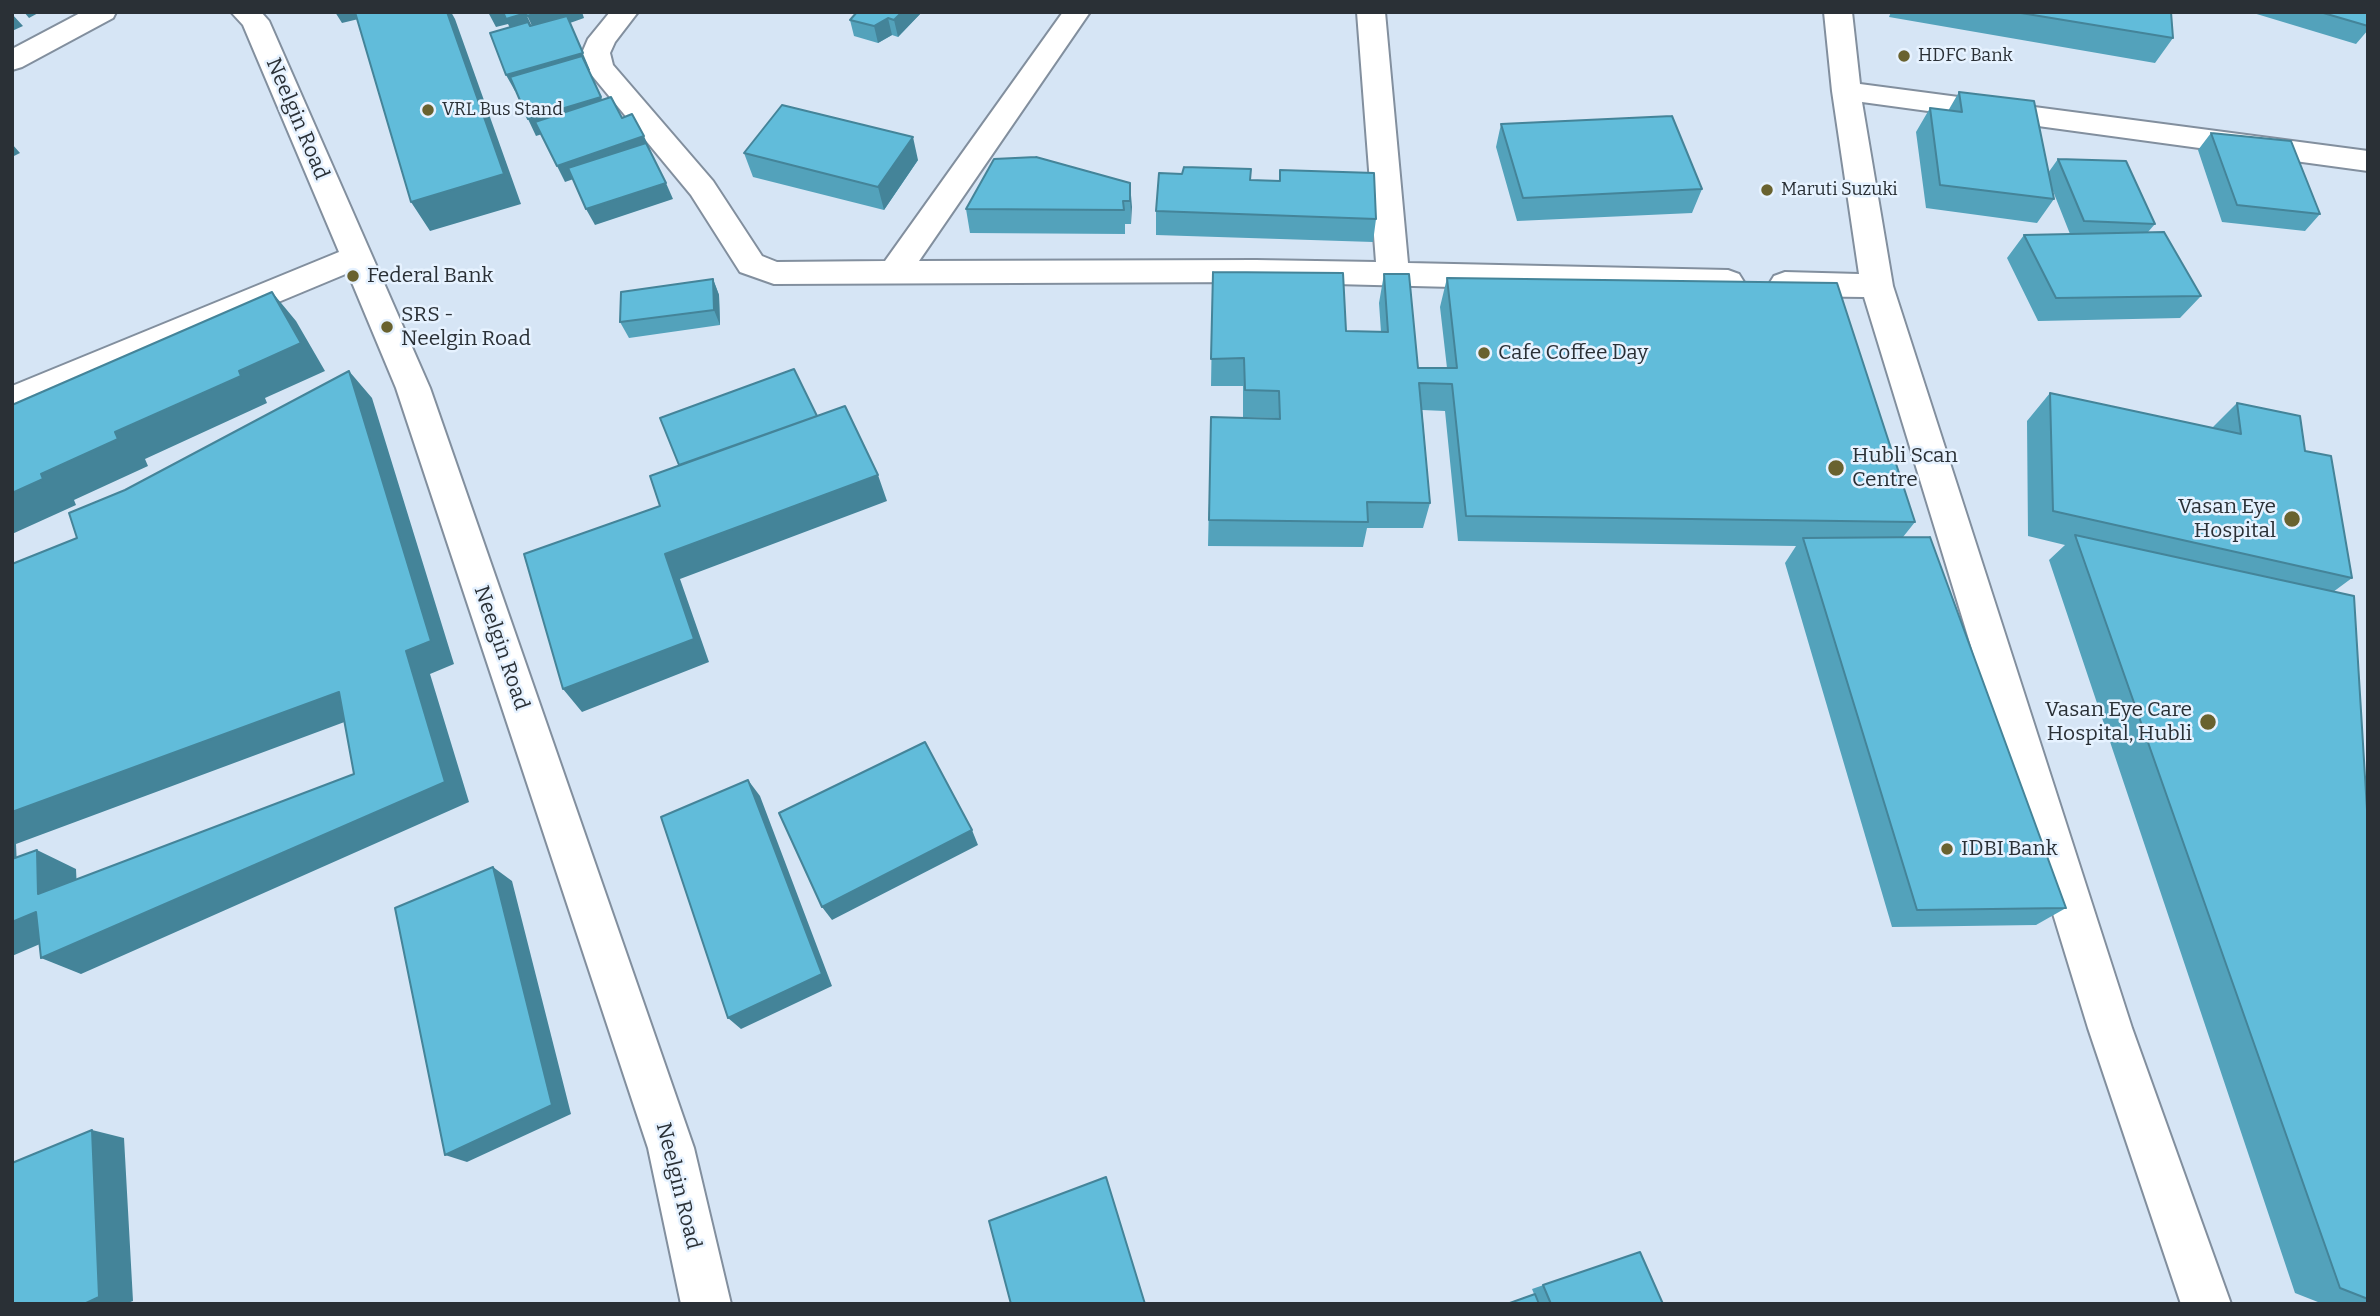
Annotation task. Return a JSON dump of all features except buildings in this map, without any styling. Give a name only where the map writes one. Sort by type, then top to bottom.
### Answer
[{"type":"street","points":[[12,61],[103,12]]},
{"type":"street","name":"Neelgin Road","points":[[244,12],[255,21],[413,388],[667,1135],[706,1304]]},
{"type":"street","points":[[625,12],[602,39],[596,53],[599,67],[702,188],[751,264],[774,273],[1256,271],[1877,286]]},
{"type":"street","points":[[895,271],[1077,12]]},
{"type":"street","points":[[1371,12],[1393,274]]},
{"type":"street","points":[[1836,13],[1877,286],[2110,1028],[2206,1304]]},
{"type":"street","points":[[1846,91],[2368,161]]},
{"type":"street","points":[[12,400],[356,257]]},
{"type":"place","name":"HDFC Bank","points":[[1904,56]]},
{"type":"place","name":"VRL Bus Stand","points":[[428,110]]},
{"type":"place","name":"Maruti Suzuki","points":[[1767,190]]},
{"type":"place","name":"Federal Bank","points":[[353,276]]},
{"type":"place","name":"SRS - Neelgin Road","points":[[387,327]]},
{"type":"place","name":"Cafe Coffee Day","points":[[1484,353]]},
{"type":"place","name":"Hubli Scan Centre","points":[[1836,468]]},
{"type":"place","name":"Vasan Eye Hospital","points":[[2292,519]]},
{"type":"place","name":"Vasan Eye Care Hospital, Hubli","points":[[2208,722]]},
{"type":"place","name":"IDBI Bank","points":[[1947,849]]}]
